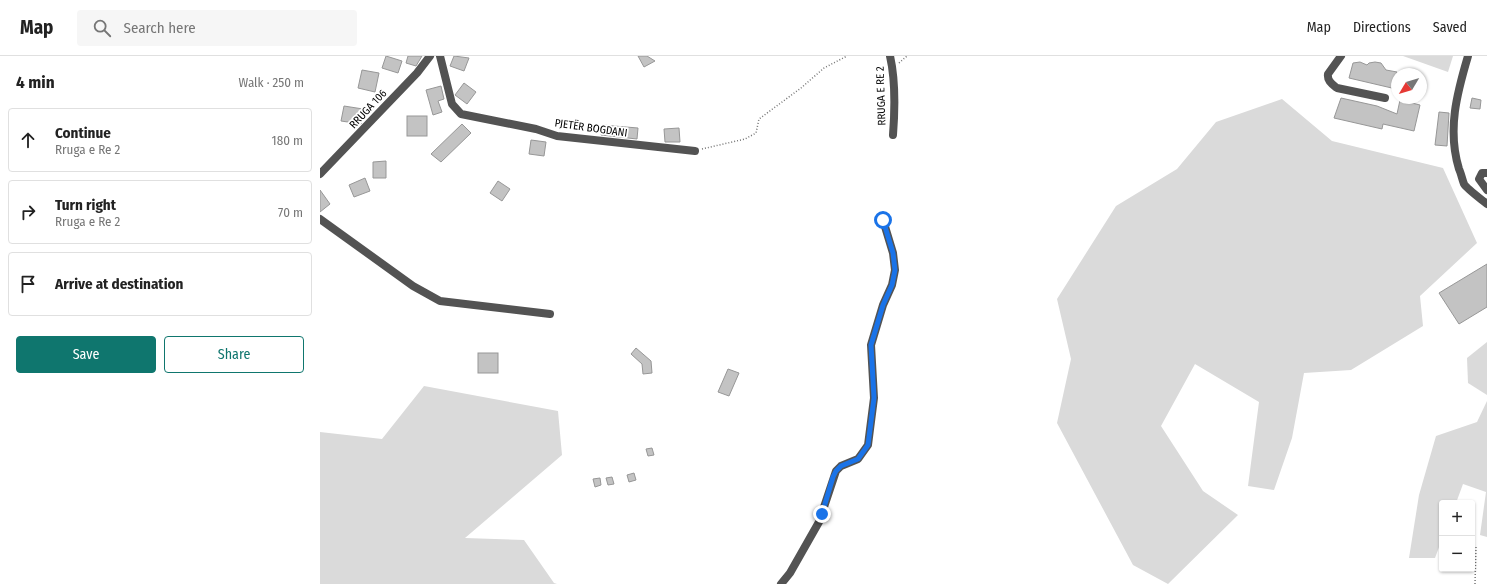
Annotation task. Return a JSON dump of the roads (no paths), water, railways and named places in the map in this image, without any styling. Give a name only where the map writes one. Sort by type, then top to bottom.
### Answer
[{"type":"street","name":"RRUGA 106","points":[[320,174],[417,73],[430,56]]},
{"type":"street","name":"PJETËR BOGDANI","points":[[440,56],[452,104],[461,114],[536,129],[557,136],[696,151]]},
{"type":"street","name":"RRUGA E RE 2","points":[[890,56],[893,68],[893,135]]},
{"type":"street","points":[[1341,56],[1328,74],[1329,80],[1332,84],[1337,88],[1385,98]]},
{"type":"street","points":[[1468,56],[1455,106],[1453,129],[1454,147],[1464,184],[1487,204]]},
{"type":"street","points":[[1487,173],[1482,173],[1479,179],[1487,190]]},
{"type":"street","points":[[320,219],[413,286],[440,301],[550,314]]},
{"type":"street","points":[[781,584],[790,573],[819,522],[836,471],[841,466],[858,459],[868,445],[874,398],[871,345],[883,305],[892,285],[895,270],[893,253],[883,220]]}]
